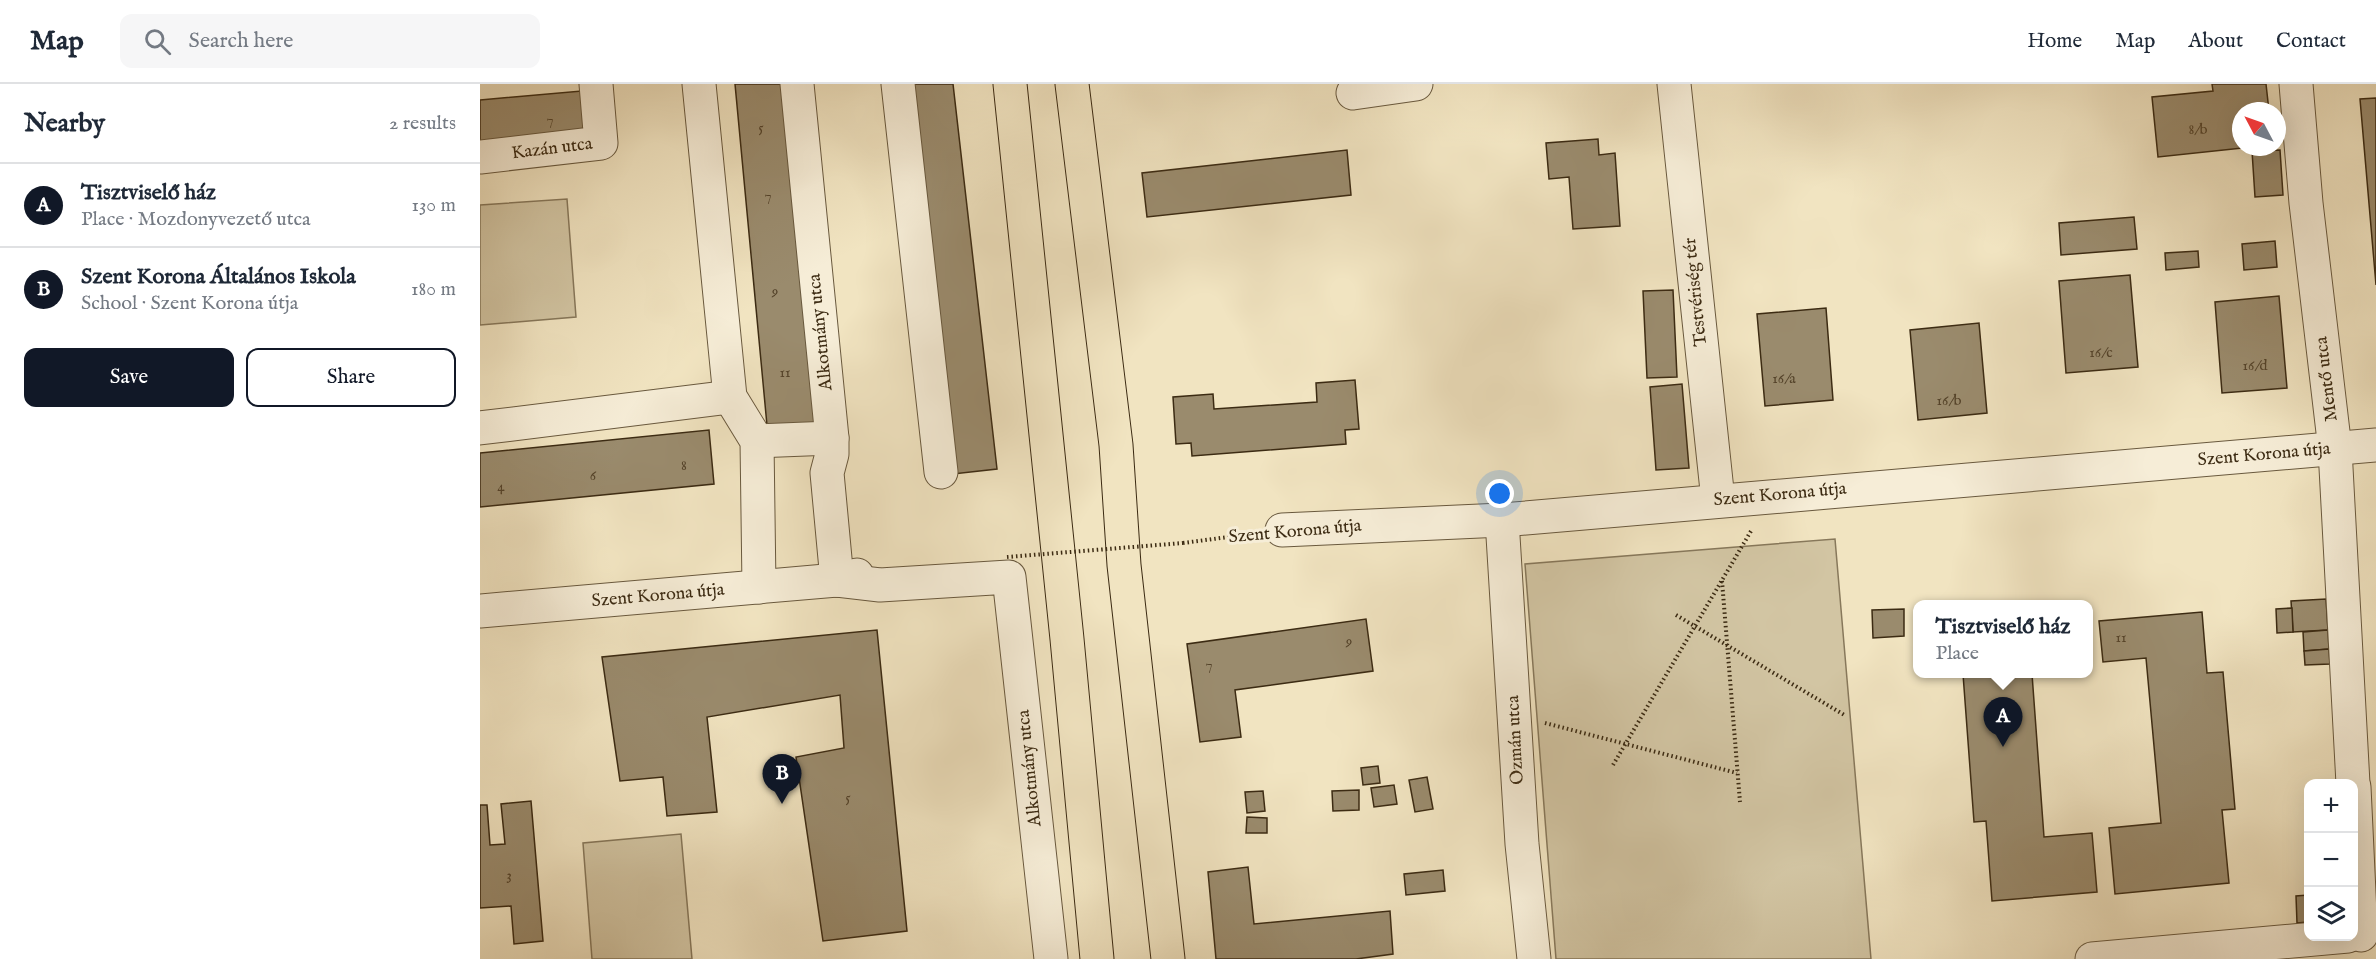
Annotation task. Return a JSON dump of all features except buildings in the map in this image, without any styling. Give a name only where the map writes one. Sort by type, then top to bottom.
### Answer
[{"type":"main road","points":[[1010,84],[1067,639],[1097,959]]},
{"type":"main road","points":[[1072,84],[1116,445],[1124,565],[1168,959]]},
{"type":"street","name":"Kazán utca","points":[[480,158],[601,143],[596,84]]},
{"type":"street","points":[[699,84],[730,397],[757,441],[759,587]]},
{"type":"street","name":"Alkotmány utca","points":[[797,84],[832,438],[832,454],[827,473],[837,580]]},
{"type":"street","points":[[898,84],[941,472]]},
{"type":"street","points":[[1353,93],[1416,84]]},
{"type":"street","name":"Testvériség tér","points":[[1674,84],[1718,500]]},
{"type":"street","name":"Mentő utca","points":[[2295,84],[2306,204],[2335,449],[2353,779]]},
{"type":"street","points":[[480,428],[730,397]]},
{"type":"street","points":[[757,441],[832,438]]},
{"type":"street","name":"Szent Korona útja","points":[[1282,530],[1502,520],[2376,445]]},
{"type":"street","name":"Ozmán utca","points":[[1502,520],[1522,843],[1534,959]]},
{"type":"street","name":"Alkotmány utca","points":[[1008,567],[1051,959]]},
{"type":"street","name":"Szent Korona útja","points":[[480,611],[887,575],[1008,567]]},
{"type":"street","name":"Mentő utca","points":[[2355,833],[2360,935]]},
{"type":"street","points":[[2092,959],[2360,935]]},
{"type":"path","points":[[1612,765],[1772,496]]},
{"type":"path","name":"Szent Korona útja","points":[[1008,567],[1282,530]]},
{"type":"path","points":[[1722,580],[1740,802]]},
{"type":"path","points":[[1676,615],[1846,716]]},
{"type":"path","points":[[1515,716],[1737,773]]},
{"type":"shaded area","points":[[567,199],[576,317],[480,325],[480,205]]},
{"type":"shaded area","points":[[1835,539],[1871,959],[1556,959],[1525,564]]},
{"type":"shaded area","points":[[681,834],[692,959],[592,959],[583,843]]},
{"type":"place","name":"Tisztviselő ház","points":[[2003,747]]},
{"type":"place","name":"Szent Korona Általános Iskola","points":[[782,804]]}]
